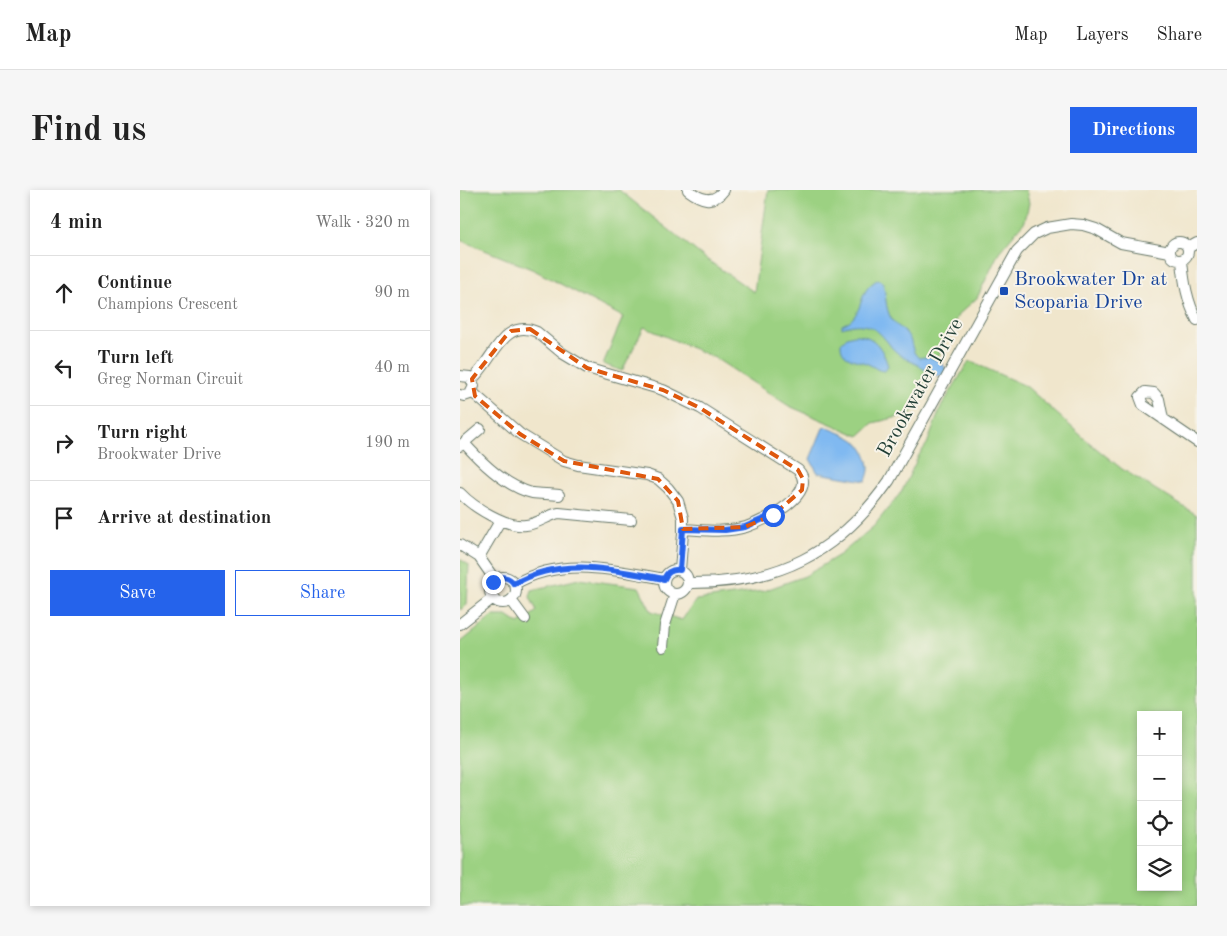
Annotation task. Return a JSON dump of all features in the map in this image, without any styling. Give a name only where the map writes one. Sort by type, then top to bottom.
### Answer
[{"type":"street","points":[[688,190],[696,196],[709,200],[716,198],[724,190]]},
{"type":"street","name":"Brookwater Drive","points":[[688,583],[739,581],[788,567],[818,552],[838,537],[867,510],[886,487],[1017,251],[1034,234],[1060,224],[1083,225],[1096,229],[1121,243],[1170,252],[1175,260],[1182,261],[1188,256],[1193,245],[1179,242],[1173,244],[1170,252]]},
{"type":"street","points":[[1182,261],[1188,303],[1197,320]]},
{"type":"street","points":[[472,379],[511,331],[524,328],[530,329],[537,332],[573,361],[587,368],[663,390],[700,408],[798,470],[801,474],[802,490],[773,515],[745,527],[725,530],[683,529]]},
{"type":"street","points":[[460,376],[467,376],[472,379],[474,386],[472,392],[467,395],[460,395]]},
{"type":"street","points":[[472,392],[520,434],[564,461],[578,465],[647,475],[658,480],[668,488],[678,502],[683,518],[680,570]]},
{"type":"street","points":[[1163,419],[1197,442]]},
{"type":"street","points":[[480,429],[462,445],[487,468],[531,492],[560,495]]},
{"type":"street","points":[[460,494],[500,520],[516,525],[526,525],[560,513],[631,520]]},
{"type":"street","points":[[479,557],[500,520]]},
{"type":"street","points":[[460,545],[479,557],[495,580]]},
{"type":"street","points":[[514,584],[535,574],[578,567],[613,569],[664,579]]},
{"type":"street","points":[[672,570],[680,570],[686,575],[688,583],[682,592],[675,594],[665,587],[664,579],[672,570]]},
{"type":"street","points":[[504,577],[512,581],[516,593],[511,600],[499,602],[492,598],[490,590],[495,580],[504,577]]},
{"type":"street","points":[[663,647],[665,625],[675,594]]},
{"type":"street","points":[[460,624],[492,598]]},
{"type":"street","points":[[511,600],[525,619]]},
{"type":"highlighted area","points":[[530,329],[587,368],[663,390],[700,408],[798,470],[803,479],[802,490],[773,515],[745,527],[683,529],[678,501],[658,479],[564,461],[520,434],[475,396],[472,379],[511,331]]},
{"type":"green space","points":[[460,190],[619,190],[706,259],[754,292],[768,190],[1026,190],[1029,203],[1025,221],[999,252],[977,298],[958,315],[911,414],[873,423],[859,436],[789,406],[715,358],[644,327],[622,371],[603,364],[623,317],[534,270],[460,240]]},
{"type":"green space","points":[[969,361],[1026,386],[1086,440],[1122,469],[1197,515],[1197,906],[460,906],[460,643],[493,616],[507,616],[519,624],[537,611],[530,597],[532,590],[579,579],[639,587],[651,611],[682,620],[696,600],[763,591],[805,576],[841,554],[874,526],[902,491],[919,455],[927,444],[941,407]]},
{"type":"green space","points":[[460,559],[469,565],[467,605],[460,610]]},
{"type":"water","points":[[877,280],[882,281],[889,315],[909,337],[915,353],[919,358],[928,357],[936,359],[948,372],[945,377],[932,374],[901,356],[880,333],[870,327],[854,325],[842,328],[842,325],[853,318],[864,293]]},
{"type":"water","points":[[854,335],[867,337],[877,344],[888,366],[885,371],[851,358],[844,353],[841,343],[847,337]]},
{"type":"water","points":[[826,427],[852,439],[862,447],[869,467],[866,481],[818,473],[810,459],[823,428]]},
{"type":"place","name":"Brookwater Dr at Scoparia Drive","points":[[1004,291]]},
{"type":"route","points":[[493,582],[504,577],[514,584],[535,574],[578,567],[613,569],[664,579],[668,572],[676,569],[680,570],[683,529],[709,531],[745,527],[773,515]]}]
